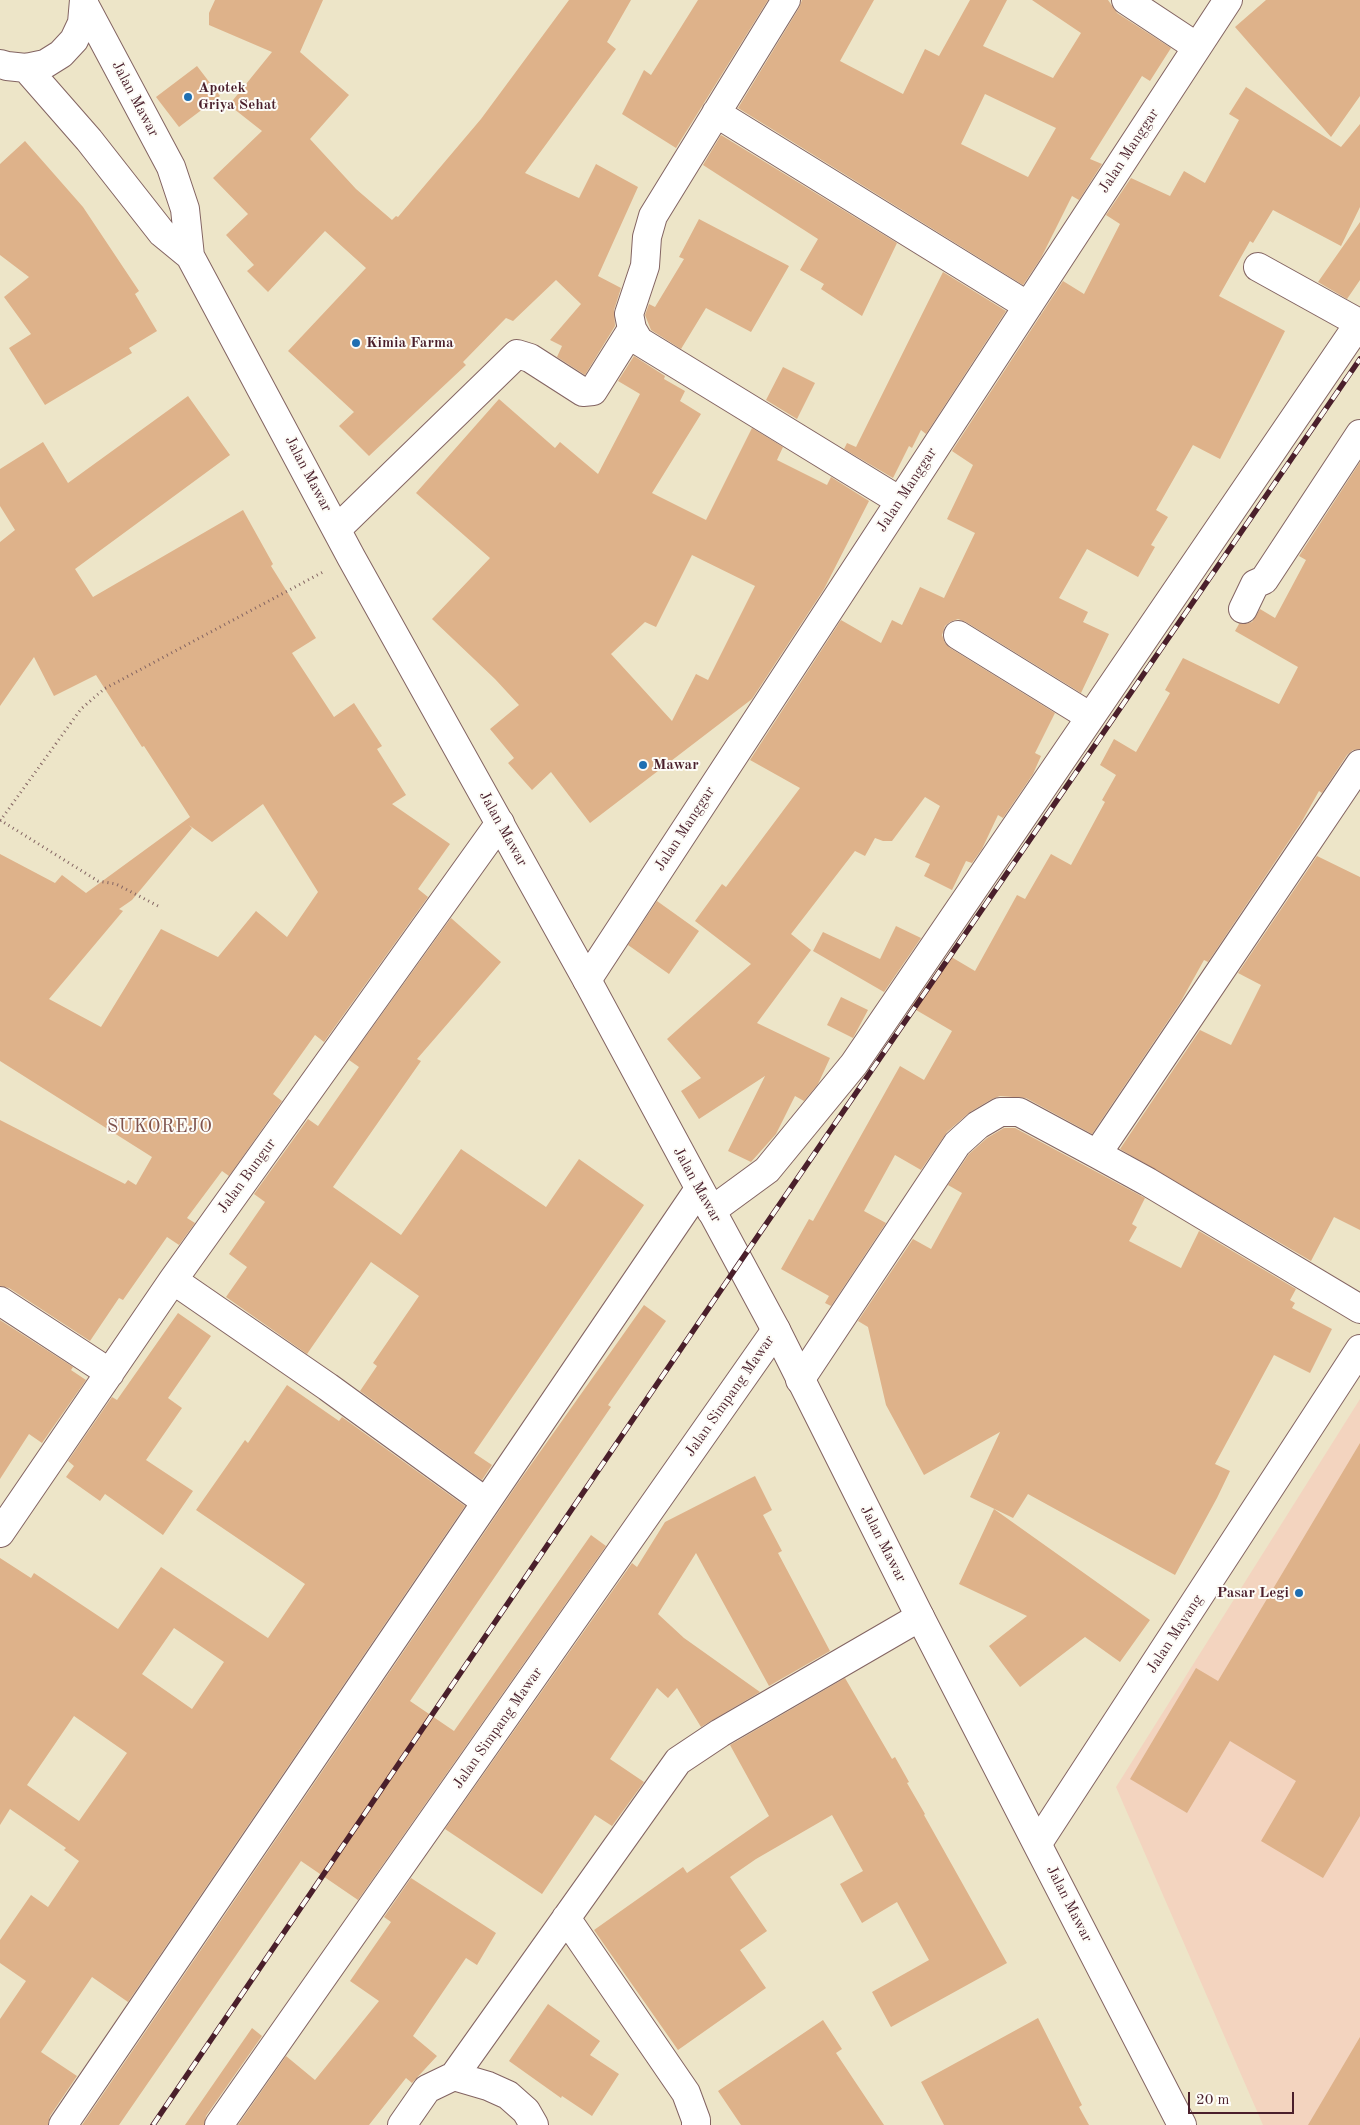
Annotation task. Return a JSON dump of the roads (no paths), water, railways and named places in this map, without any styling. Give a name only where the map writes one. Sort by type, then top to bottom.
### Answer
[{"type":"street","points":[[786,0],[653,216],[647,237],[645,266],[629,314],[632,329],[639,341],[900,501]]},
{"type":"street","points":[[1126,0],[1197,47]]},
{"type":"street","name":"Jalan Manggar","points":[[587,980],[1228,0]]},
{"type":"street","points":[[8,67],[45,64],[61,54],[74,40],[82,23],[84,2]]},
{"type":"street","name":"Jalan Mawar","points":[[84,2],[171,167],[185,209],[190,256],[352,557],[587,980],[776,1330],[920,1618],[1038,1843],[1182,2125]]},
{"type":"street","name":"Jalan Mawar","points":[[8,67],[89,140],[162,233],[190,256]]},
{"type":"street","points":[[716,113],[1028,306]]},
{"type":"street","points":[[63,2125],[486,1502],[705,1200],[767,1170],[854,1064],[1089,716],[1360,322],[1258,266]]},
{"type":"street","points":[[337,529],[517,354],[530,358],[583,392],[593,391],[632,329]]},
{"type":"street","points":[[1243,609],[1255,584],[1264,580],[1360,434]]},
{"type":"street","points":[[958,635],[1089,716]]},
{"type":"street","points":[[1097,1154],[1360,764]]},
{"type":"street","name":"Jalan Bungur","points":[[0,1533],[173,1280],[500,823]]},
{"type":"street","points":[[800,1380],[957,1144],[978,1125],[1000,1112],[1019,1112],[1097,1154],[1148,1182],[1360,1309]]},
{"type":"street","points":[[173,1280],[328,1387],[486,1502]]},
{"type":"street","points":[[0,1301],[110,1373]]},
{"type":"street","name":"Jalan Simpang Mawar","points":[[220,2125],[776,1330]]},
{"type":"street","name":"Jalan Mayang","points":[[1038,1843],[1360,1349]]},
{"type":"street","points":[[402,2125],[427,2089],[454,2076],[678,1761],[720,1733],[920,1618]]},
{"type":"street","points":[[566,1918],[686,2093],[696,2125]]},
{"type":"street","points":[[454,2076],[488,2086],[508,2095],[526,2111],[534,2125]]},
{"type":"railway","points":[[153,2125],[740,1262],[1360,359]]},
{"type":"place","name":"Apotek Griya Sehat","points":[[188,97]]},
{"type":"place","name":"Kimia Farma","points":[[356,343]]},
{"type":"place","name":"Mawar","points":[[643,765]]},
{"type":"place","name":"Pasar Legi","points":[[1299,1593]]},
{"type":"district","name":"SUKOREJO","points":[[160,1127]]}]
